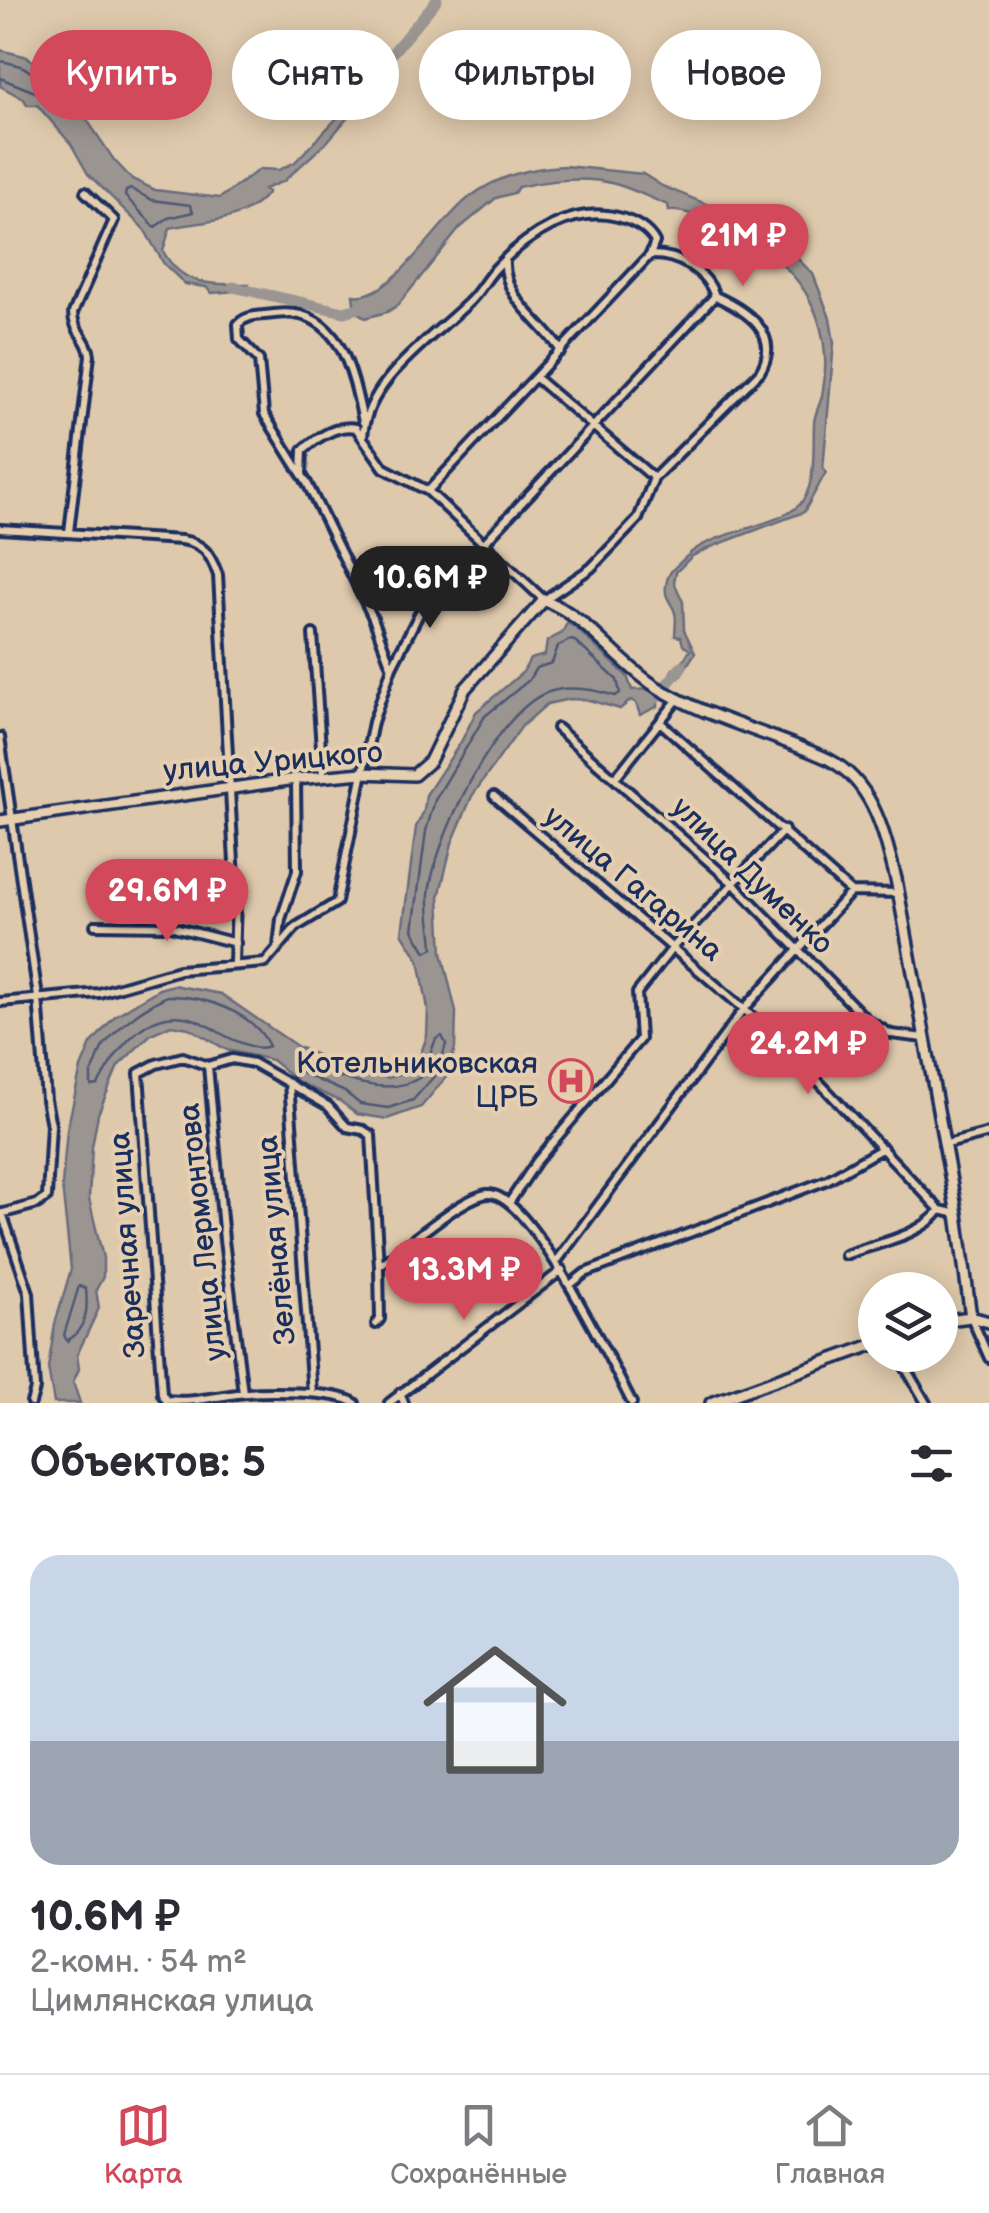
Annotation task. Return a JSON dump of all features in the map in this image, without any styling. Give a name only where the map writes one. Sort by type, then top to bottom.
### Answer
[{"type":"street","points":[[69,532],[90,355],[88,344],[76,331],[73,313],[114,220],[85,192]]},
{"type":"street","points":[[363,438],[372,402],[397,370],[474,297],[506,258],[556,222],[599,214],[626,219],[647,231],[655,246],[650,254],[428,491]]},
{"type":"street","points":[[544,600],[591,568],[638,519],[654,478],[760,372],[768,359],[760,327],[750,316],[715,296],[711,284],[680,260],[650,254]]},
{"type":"street","points":[[506,258],[505,273],[516,296],[561,352]]},
{"type":"street","points":[[0,1002],[99,994],[179,970],[265,963],[296,927],[337,902],[362,773],[392,667],[419,614],[462,562],[715,296]]},
{"type":"street","points":[[364,423],[350,366],[327,330],[296,313],[241,320],[239,339],[254,353],[261,369],[264,414],[302,474],[368,606],[392,667]]},
{"type":"street","points":[[536,378],[654,478]]},
{"type":"street","points":[[302,474],[303,450],[308,445],[350,426],[356,428],[384,468],[428,491],[544,600],[575,616],[653,686],[817,754],[849,773],[864,791],[877,817],[898,893],[971,1316],[989,1358]]},
{"type":"street","points":[[0,529],[194,542],[210,556],[218,575],[234,964]]},
{"type":"street","name":"улица Урицкого","points":[[0,820],[323,776],[411,776],[426,768],[465,689],[544,600]]},
{"type":"street","points":[[313,634],[323,776]]},
{"type":"street","points":[[616,777],[660,723],[673,697]]},
{"type":"street","points":[[660,723],[852,892],[898,893]]},
{"type":"street","name":"улица Думенко","points":[[557,728],[734,884],[867,1020],[892,1034],[924,1038]]},
{"type":"street","points":[[0,737],[38,996],[46,1100],[52,1125],[48,1196],[37,1204],[1,1214],[29,1292],[34,1389],[31,1403]]},
{"type":"street","points":[[278,948],[281,918],[298,864],[296,779]]},
{"type":"street","name":"улица Гагарина","points":[[494,796],[744,1009],[940,1210]]},
{"type":"street","points":[[509,1203],[537,1161],[640,1039],[637,993],[674,946],[784,830]]},
{"type":"street","points":[[557,1261],[744,1009],[852,892]]},
{"type":"street","points":[[95,925],[170,926],[236,943]]},
{"type":"street","name":"Заречная улица","points":[[208,1066],[191,1058],[176,1058],[140,1073],[162,1394],[166,1400],[187,1402],[243,1394],[312,1393],[336,1395],[355,1403]]},
{"type":"street","points":[[208,1066],[223,1060],[253,1063],[328,1106],[347,1128],[364,1130],[370,1136],[379,1266],[380,1318],[376,1324]]},
{"type":"street","name":"улица Лермонтова","points":[[208,1066],[243,1394]]},
{"type":"street","name":"Зелёная улица","points":[[289,1083],[312,1393]]},
{"type":"street","points":[[943,1145],[989,1133]]},
{"type":"street","points":[[570,1285],[585,1273],[827,1180],[883,1148]]},
{"type":"street","points":[[379,1266],[465,1202],[482,1194],[494,1194],[509,1203],[557,1261],[632,1403]]},
{"type":"street","points":[[845,1255],[916,1228],[940,1210],[956,1214]]},
{"type":"street","points":[[388,1403],[562,1270]]},
{"type":"street","points":[[958,1318],[971,1316],[989,1322]]},
{"type":"street","points":[[710,1403],[858,1350]]},
{"type":"street","points":[[908,1372],[926,1403]]},
{"type":"street","points":[[400,1393],[404,1403]]},
{"type":"water","points":[[0,50],[28,57],[30,105],[0,86]]},
{"type":"water","points":[[50,120],[87,120],[132,179],[155,190],[220,198],[260,169],[279,170],[295,162],[335,120],[346,120],[284,181],[264,189],[268,192],[247,210],[223,219],[170,228],[163,251],[180,272],[200,281],[249,284],[247,290],[212,293],[206,287],[185,284],[164,264],[144,229],[88,174],[71,144]]},
{"type":"water","points":[[565,166],[643,174],[662,186],[748,221],[781,242],[813,274],[830,318],[834,343],[823,469],[826,472],[804,512],[711,547],[692,556],[676,572],[674,582],[683,602],[684,630],[695,653],[679,678],[671,672],[677,670],[690,650],[681,637],[675,636],[676,615],[666,590],[671,572],[712,540],[795,508],[804,499],[810,482],[814,420],[825,376],[823,336],[810,300],[787,269],[722,227],[680,211],[669,211],[668,205],[628,188],[592,180],[554,181],[518,187],[514,193],[496,198],[460,228],[398,305],[365,318],[355,310],[353,295],[368,294],[399,273],[457,208],[481,189],[515,174]]},
{"type":"water","points":[[567,623],[627,676],[632,690],[653,689],[658,695],[658,706],[640,715],[631,700],[620,709],[589,700],[547,704],[522,726],[472,796],[452,843],[439,897],[442,953],[456,1012],[455,1048],[447,1076],[421,1107],[387,1119],[357,1114],[340,1101],[300,1083],[272,1060],[227,1050],[189,1028],[171,1025],[151,1034],[118,1066],[98,1114],[89,1199],[103,1258],[103,1277],[96,1290],[99,1308],[77,1355],[79,1369],[73,1382],[80,1403],[54,1403],[48,1368],[55,1324],[71,1269],[62,1185],[67,1130],[81,1068],[91,1044],[115,1016],[159,989],[173,985],[221,994],[298,1047],[345,1067],[388,1078],[416,1067],[427,1036],[428,1009],[419,960],[402,933],[416,827],[426,795],[476,712],[523,672],[530,659],[545,655],[547,641],[562,633]]},
{"type":"waterway","points":[[399,45],[437,0]]},
{"type":"waterway","points":[[233,287],[344,312],[366,306]]},
{"type":"waterway","points":[[656,698],[682,666]]},
{"type":"place","name":"Котельниковская ЦРБ","points":[[571,1081]]}]
